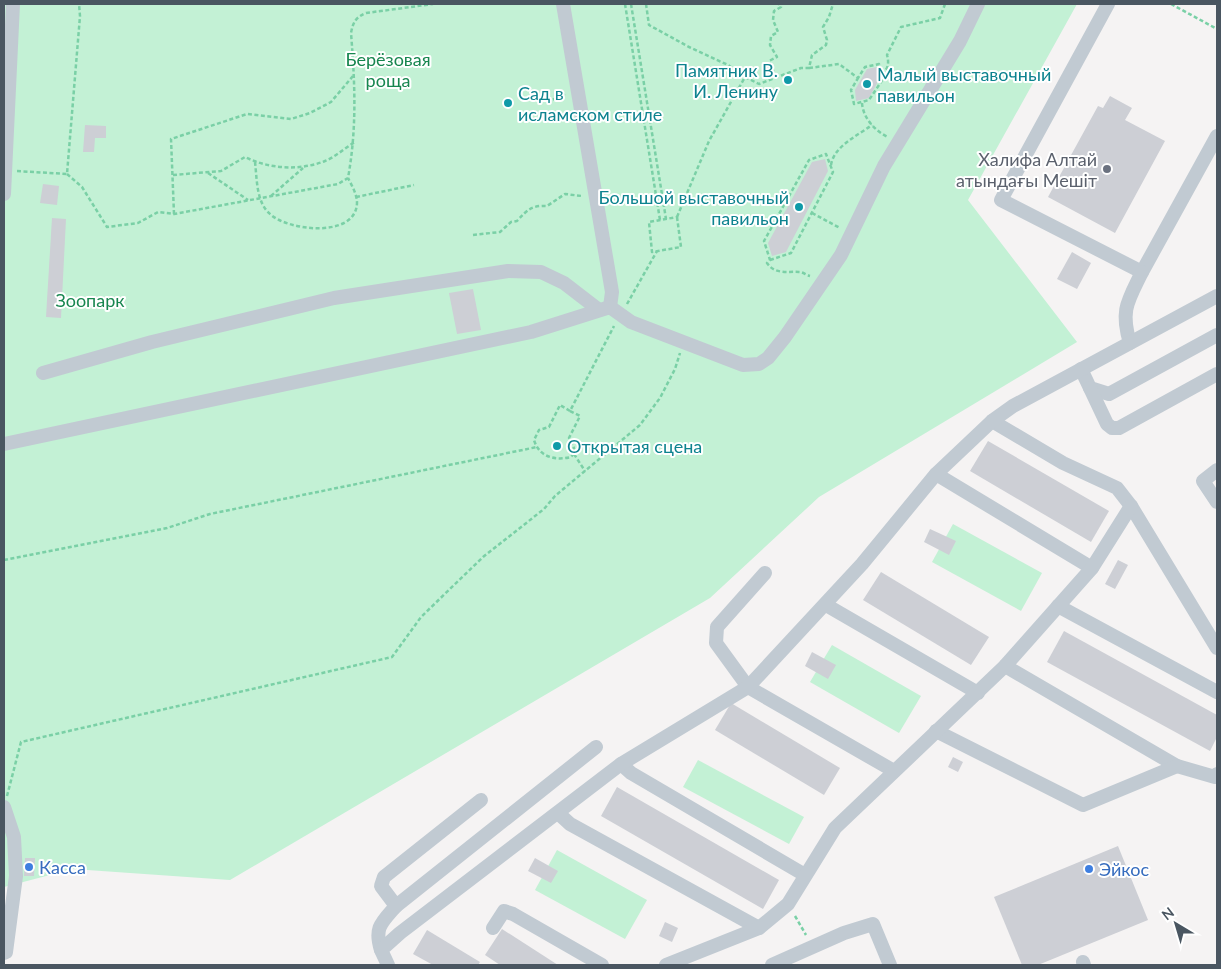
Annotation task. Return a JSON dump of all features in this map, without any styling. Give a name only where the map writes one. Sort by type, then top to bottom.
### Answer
[{"type":"street","points":[[4,194],[13,4]]},
{"type":"street","points":[[563,4],[612,292],[610,311]]},
{"type":"street","points":[[43,373],[152,342],[334,298],[508,271],[541,272],[564,283],[631,322],[743,365],[759,364],[768,358],[785,337],[852,235],[884,166],[960,41],[978,4]]},
{"type":"street","points":[[1108,4],[1000,200],[1142,272]]},
{"type":"street","points":[[1130,343],[1126,331],[1125,307],[1142,272],[1217,136]]},
{"type":"street","points":[[381,950],[400,933],[621,764],[748,687],[826,605],[936,474],[992,421],[1013,406],[1217,296]]},
{"type":"street","points":[[4,444],[531,332],[610,311]]},
{"type":"street","points":[[1090,388],[1102,394],[1109,394],[1217,335]]},
{"type":"street","points":[[1081,369],[1107,424],[1112,428],[1119,428],[1217,374]]},
{"type":"street","points":[[992,421],[1063,463],[1117,488],[1131,506],[1217,648]]},
{"type":"street","points":[[1217,470],[1203,481],[1217,502]]},
{"type":"street","points":[[936,474],[1092,568]]},
{"type":"street","points":[[666,965],[759,928],[788,904],[835,828],[1005,666],[1092,568],[1131,506]]},
{"type":"street","points":[[765,573],[717,627],[716,643],[748,687],[894,771]]},
{"type":"street","points":[[826,605],[978,693]]},
{"type":"street","points":[[1058,606],[1217,692]]},
{"type":"street","points":[[1005,666],[1177,766],[1215,777],[1217,774]]},
{"type":"street","points":[[936,730],[1083,805],[1177,766]]},
{"type":"street","points":[[388,965],[377,936],[381,923],[396,906],[596,747]]},
{"type":"street","points":[[621,764],[631,773],[805,875]]},
{"type":"street","points":[[396,906],[381,886],[384,877],[480,800]]},
{"type":"street","points":[[4,807],[14,837],[16,876],[6,952],[4,953]]},
{"type":"street","points":[[558,813],[570,824],[759,928]]},
{"type":"street","points":[[493,928],[504,911],[513,914],[602,965]]},
{"type":"street","points":[[772,965],[844,933],[874,924],[890,965]]},
{"type":"path","points":[[67,174],[80,16],[79,4]]},
{"type":"path","points":[[255,162],[260,198],[269,214],[284,222],[319,230],[333,227],[351,217],[357,205],[356,197],[348,178],[354,142],[354,75],[351,33],[353,23],[359,16],[433,4]]},
{"type":"path","points":[[625,4],[660,220]]},
{"type":"path","points":[[631,4],[666,219]]},
{"type":"path","points":[[646,4],[649,25],[689,47],[728,65],[759,84],[802,68],[829,64],[839,64],[858,78]]},
{"type":"path","points":[[776,78],[769,61],[776,57],[770,45],[771,36],[778,32],[773,20],[774,11],[781,7],[780,4]]},
{"type":"path","points":[[809,68],[812,55],[826,45],[827,40],[823,27],[829,17],[833,4]]},
{"type":"path","points":[[881,74],[887,68],[889,62],[887,55],[901,27],[940,18],[945,4]]},
{"type":"path","points":[[1171,4],[1217,29]]},
{"type":"path","points":[[879,64],[882,79],[869,100],[854,104],[851,90],[858,78],[865,67],[879,64]]},
{"type":"path","points":[[174,214],[171,139],[247,114],[291,119],[310,113],[330,102],[354,75]]},
{"type":"path","points":[[677,217],[649,222],[652,252],[681,247],[677,217],[709,141],[745,76]]},
{"type":"path","points":[[540,99],[552,100],[577,87]]},
{"type":"path","points":[[862,103],[865,115],[872,125],[882,134],[898,142]]},
{"type":"path","points":[[831,166],[832,157],[840,148],[872,125]]},
{"type":"path","points":[[172,175],[208,174],[221,171],[245,157],[255,162],[278,167],[304,168],[326,161],[354,142]]},
{"type":"path","points":[[770,260],[791,253],[833,172],[826,154],[808,160],[764,241],[770,260],[768,263],[775,270],[802,272],[822,282]]},
{"type":"path","points":[[270,196],[304,168]]},
{"type":"path","points":[[5,171],[67,174],[82,187],[106,227],[138,223],[158,212],[174,214],[338,184],[348,178]]},
{"type":"path","points":[[208,174],[248,200]]},
{"type":"path","points":[[356,197],[414,185]]},
{"type":"path","points":[[474,235],[500,232],[511,222],[518,221],[526,211],[535,205],[547,206],[565,194],[596,197]]},
{"type":"path","points":[[812,213],[852,235]]},
{"type":"path","points":[[570,411],[610,311],[657,251]]},
{"type":"path","points":[[4,807],[21,742],[392,658],[421,617],[483,557],[544,510],[585,471],[640,425],[667,383],[683,342]]},
{"type":"path","points":[[574,454],[571,457],[562,459],[550,458],[536,447],[534,440],[539,430],[549,427],[560,405],[580,416],[568,438],[574,446],[574,454],[585,471]]},
{"type":"path","points":[[4,560],[167,528],[210,514],[536,447]]},
{"type":"path","points":[[788,904],[814,947]]},
{"type":"green space","points":[[4,4],[1077,4],[968,200],[1077,342],[819,497],[710,598],[230,880],[73,869],[4,887]]},
{"type":"green space","points":[[953,524],[1042,573],[1021,611],[932,562]]},
{"type":"green space","points":[[832,645],[921,696],[899,733],[810,682]]},
{"type":"green space","points":[[698,760],[804,817],[789,844],[683,787]]},
{"type":"green space","points":[[557,850],[647,900],[625,939],[535,890]]},
{"type":"building","name":"Малый выставочный павильон","points":[[877,67],[880,78],[869,98],[856,101],[855,90],[867,69]]},
{"type":"building","name":"Халифа Алтай атындағы Мешіт","points":[[1110,96],[1132,108],[1125,120],[1165,141],[1115,233],[1048,197],[1098,106],[1103,108]]},
{"type":"building","points":[[85,125],[106,126],[106,138],[95,138],[94,152],[83,152]]},
{"type":"building","name":"Большой выставочный павильон","points":[[825,159],[828,171],[786,252],[772,256],[768,243],[812,162]]},
{"type":"building","points":[[43,184],[59,186],[57,205],[40,203]]},
{"type":"building","points":[[52,218],[66,219],[61,318],[46,317]]},
{"type":"building","points":[[1072,252],[1091,263],[1077,289],[1057,279]]},
{"type":"building","points":[[473,289],[481,330],[457,334],[449,293]]},
{"type":"building","points":[[988,441],[1109,511],[1091,542],[970,471]]},
{"type":"building","points":[[930,529],[956,541],[949,555],[924,542]]},
{"type":"building","points":[[1118,560],[1128,565],[1115,589],[1105,584]]},
{"type":"building","points":[[881,572],[989,637],[971,665],[863,600]]},
{"type":"building","points":[[1064,631],[1217,715],[1217,737],[1210,751],[1047,662]]},
{"type":"building","points":[[812,652],[836,665],[828,679],[805,666]]},
{"type":"building","points":[[731,703],[840,768],[824,795],[715,730]]},
{"type":"building","points":[[953,757],[963,762],[958,772],[948,767]]},
{"type":"building","points":[[617,787],[779,880],[763,909],[601,816]]},
{"type":"building","points":[[1118,846],[1148,920],[1038,965],[1022,965],[994,897]]},
{"type":"building","name":"Касса","points":[[25,858],[35,858],[34,876],[24,876]]},
{"type":"building","points":[[535,858],[558,871],[551,883],[528,871]]},
{"type":"building","points":[[665,922],[678,928],[672,942],[659,936]]},
{"type":"building","points":[[502,929],[558,965],[500,965],[485,955]]},
{"type":"building","points":[[427,930],[480,962],[478,965],[433,965],[413,954]]},
{"type":"place","name":"Памятник В. И. Ленину","points":[[788,80]]},
{"type":"place","name":"Малый выставочный павильон","points":[[867,84]]},
{"type":"place","name":"Сад в исламском стиле","points":[[508,103]]},
{"type":"place","name":"Халифа Алтай атындағы Мешіт","points":[[1107,169]]},
{"type":"place","name":"Большой выставочный павильон","points":[[799,207]]},
{"type":"place","name":"Открытая сцена","points":[[557,446]]},
{"type":"place","name":"Касса","points":[[29,867]]},
{"type":"place","name":"Эйкос","points":[[1089,869]]},
{"type":"park label","name":"Берёзовая роща","points":[[388,69]]},
{"type":"park label","name":"Зоопарк","points":[[90,300]]}]
